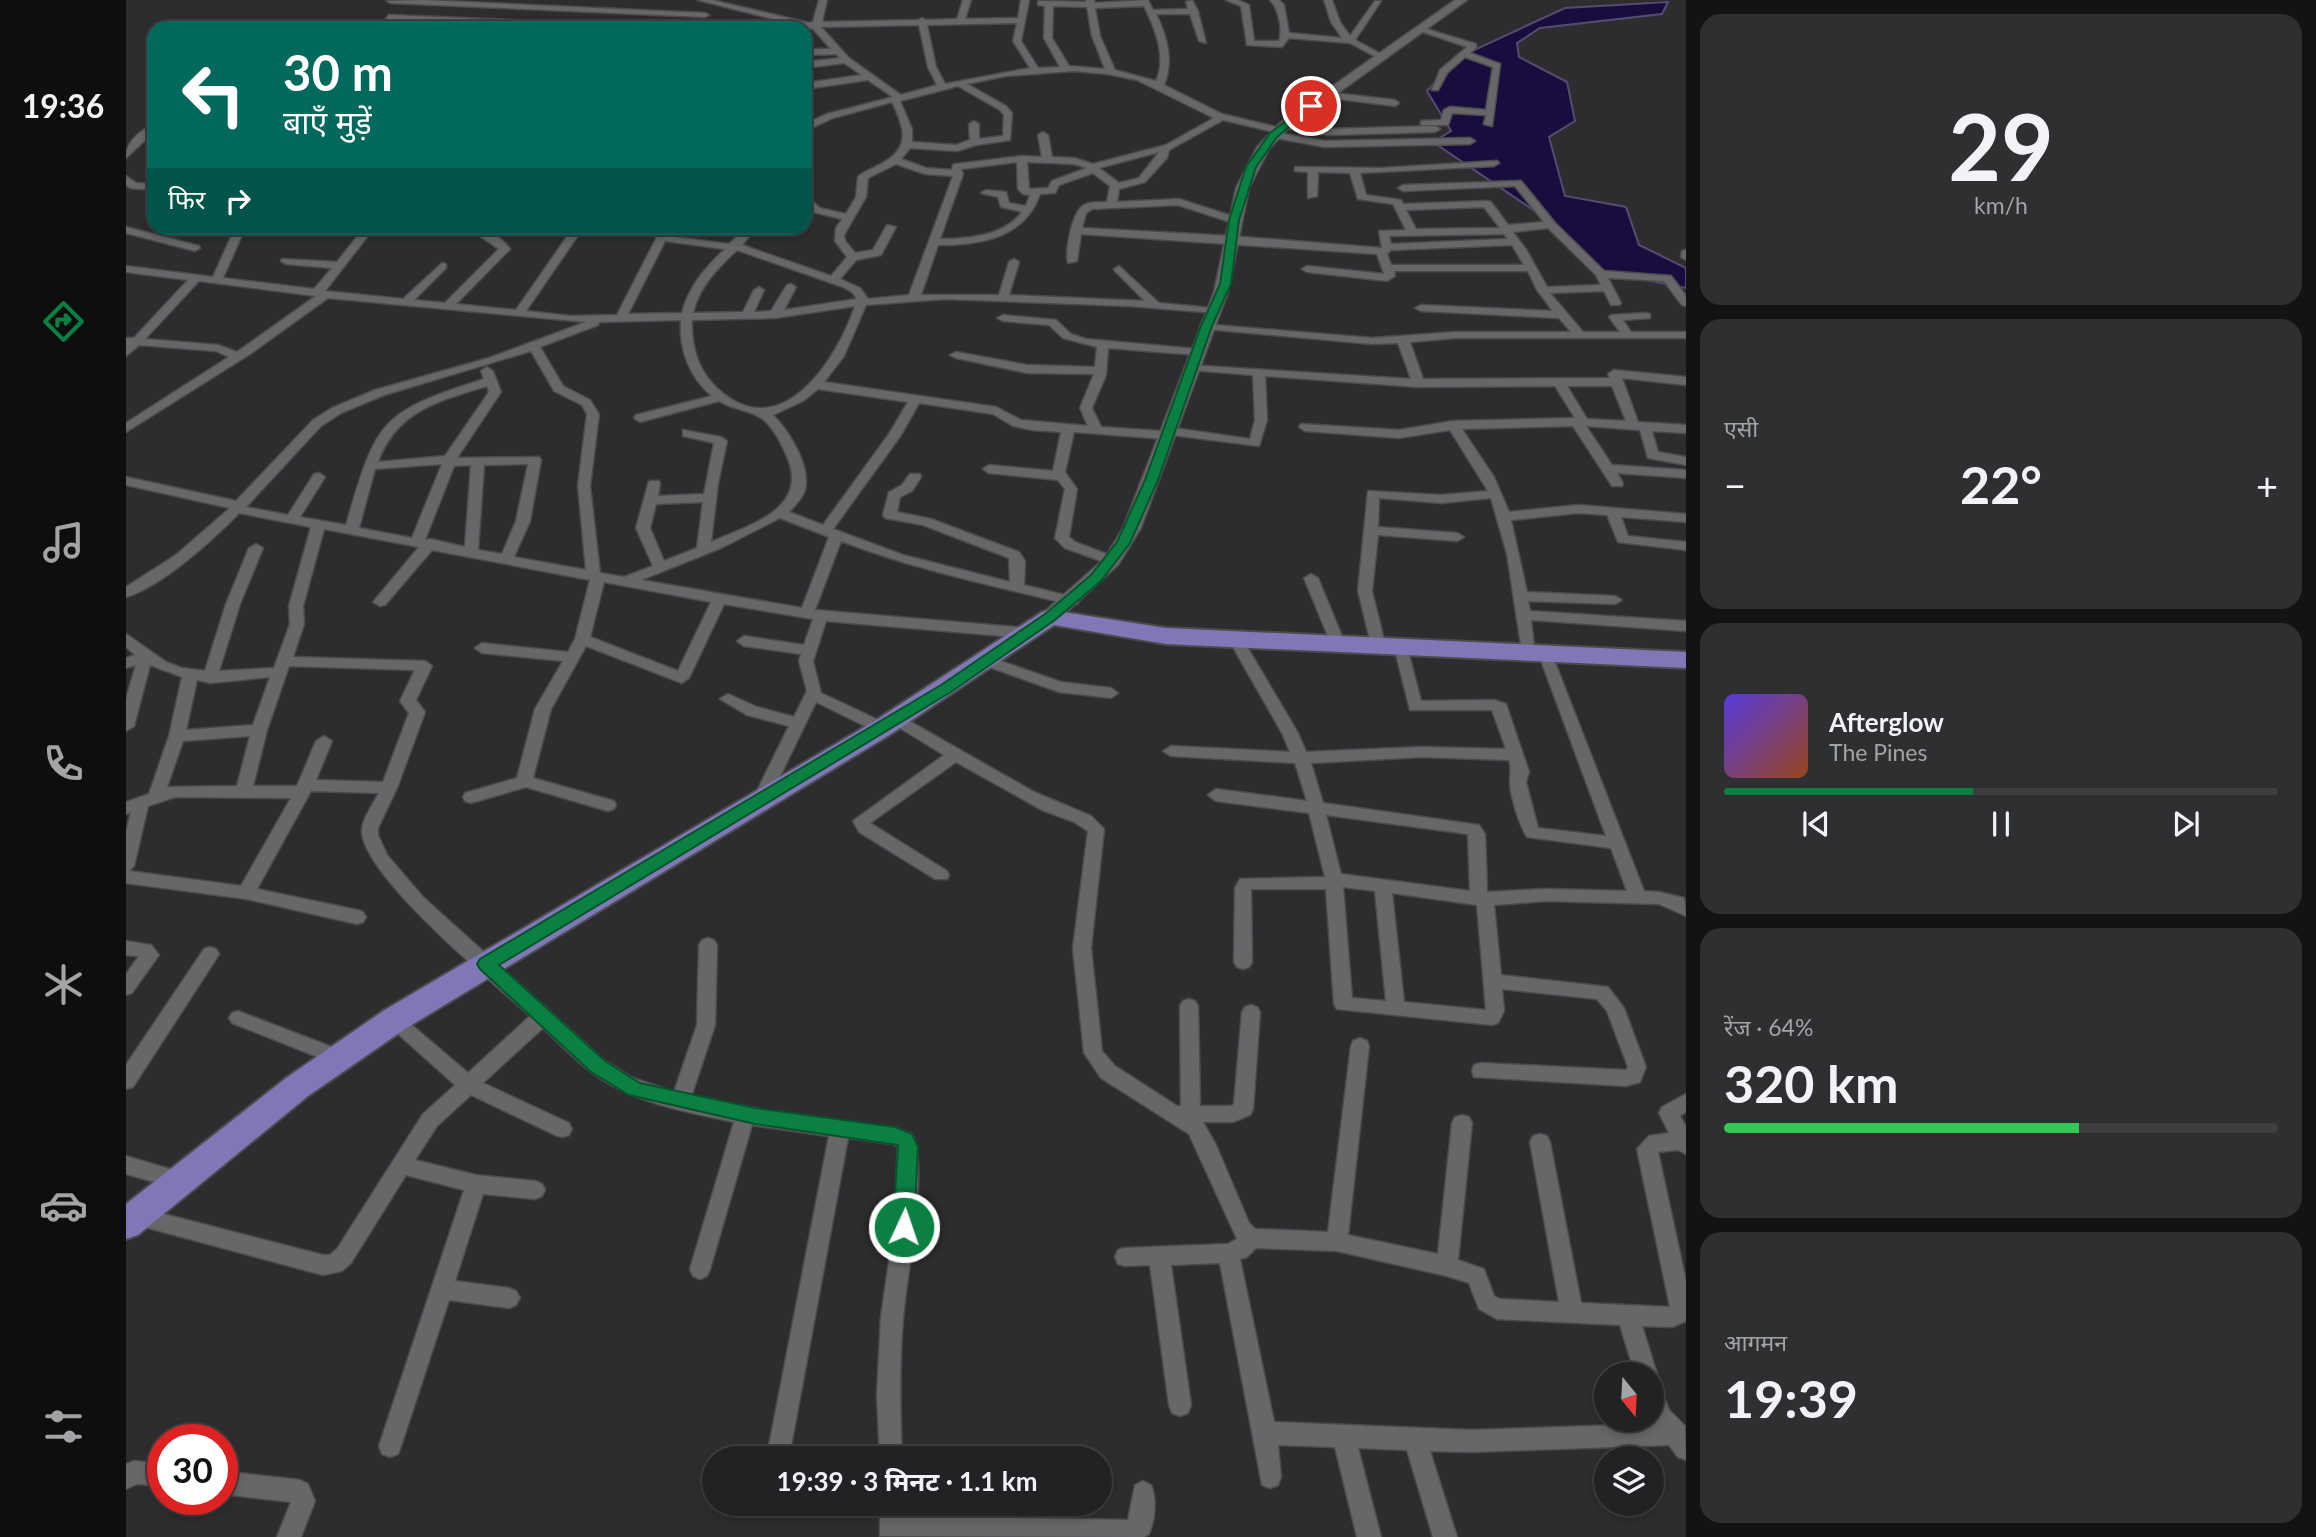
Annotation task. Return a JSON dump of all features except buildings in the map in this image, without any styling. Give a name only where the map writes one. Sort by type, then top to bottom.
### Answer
[{"type":"main road","points":[[131,1220],[338,1057],[394,1020],[890,723],[1050,617],[1118,630],[1237,640],[1391,649],[1686,660]]},
{"type":"street","points":[[702,0],[811,21]]},
{"type":"street","points":[[815,22],[823,0]]},
{"type":"street","points":[[961,19],[967,0]]},
{"type":"street","points":[[1188,0],[1203,41]]},
{"type":"street","points":[[1230,0],[1245,5],[1250,43],[1282,44],[1286,36],[1280,5],[1274,0]]},
{"type":"street","points":[[1328,0],[1337,28],[1350,41],[1381,56]]},
{"type":"street","points":[[127,482],[292,519],[424,541],[624,582],[814,615],[1050,617],[1112,561],[1142,505],[1209,318],[1225,284],[1234,220],[1251,167],[1279,130],[1462,0]]},
{"type":"street","points":[[390,21],[388,10],[392,1],[705,15]]},
{"type":"street","points":[[1036,72],[1017,41],[1025,1],[1147,5],[1194,11]]},
{"type":"street","points":[[1049,2],[1048,38],[1067,71]]},
{"type":"street","points":[[1350,41],[1378,3]]},
{"type":"street","points":[[700,21],[718,4]]},
{"type":"street","points":[[1091,4],[1096,36],[1112,74]]},
{"type":"street","points":[[1147,5],[1165,58],[1159,85]]},
{"type":"street","points":[[389,17],[515,21]]},
{"type":"street","points":[[812,21],[920,17],[1020,20]]},
{"type":"street","points":[[920,17],[932,67],[942,87]]},
{"type":"street","points":[[815,22],[846,60],[898,98],[907,128],[909,145],[895,160],[865,176],[860,200],[847,216],[839,238],[842,247],[853,257]]},
{"type":"street","points":[[1423,29],[1473,46],[1443,72],[1435,88]]},
{"type":"street","points":[[812,35],[823,34]]},
{"type":"street","points":[[1286,36],[1350,41]]},
{"type":"street","points":[[812,52],[837,51]]},
{"type":"street","points":[[1464,54],[1497,66],[1489,124]]},
{"type":"street","points":[[812,64],[846,60]]},
{"type":"street","points":[[812,125],[834,116],[959,83],[1036,72],[1067,71],[1112,74],[1159,85],[1222,117],[1325,144],[1470,141]]},
{"type":"street","points":[[812,85],[870,77]]},
{"type":"street","points":[[909,145],[957,148],[975,142],[1009,137],[1009,115],[998,105],[959,83]]},
{"type":"street","points":[[1325,95],[1443,124],[1450,110],[1491,113]]},
{"type":"street","points":[[1374,120],[1394,112]]},
{"type":"street","points":[[1279,130],[1324,132],[1394,112],[1435,129]]},
{"type":"street","points":[[1022,159],[1023,190],[1052,191],[1056,182],[1093,168],[1164,149],[1222,117]]},
{"type":"street","points":[[974,124],[975,142]]},
{"type":"street","points":[[126,155],[136,141],[147,132]]},
{"type":"street","points":[[1043,135],[1046,158]]},
{"type":"street","points":[[1347,143],[1362,197],[1395,201],[1413,234]]},
{"type":"street","points":[[1117,187],[1145,178],[1164,156],[1164,149]]},
{"type":"street","points":[[914,298],[958,173],[957,167],[1046,158],[1080,162],[1093,168],[1117,187]]},
{"type":"street","points":[[895,160],[925,171],[958,173]]},
{"type":"street","points":[[1298,169],[1313,170],[1354,164],[1494,163]]},
{"type":"street","points":[[1312,196],[1313,170]]},
{"type":"street","points":[[126,179],[133,186],[147,187]]},
{"type":"street","points":[[1403,188],[1516,183],[1532,198],[1551,225],[1601,274],[1615,303]]},
{"type":"street","points":[[1112,203],[1117,187]]},
{"type":"street","points":[[934,242],[964,241],[1005,231],[1017,224],[1029,210],[1036,192]]},
{"type":"street","points":[[986,193],[1002,194],[1005,205],[1029,210]]},
{"type":"street","points":[[1072,261],[1072,246],[1082,209],[1112,203],[1179,201],[1234,220]]},
{"type":"street","points":[[1400,207],[1484,203],[1516,242],[1542,290],[1581,336]]},
{"type":"street","points":[[812,206],[817,211],[847,216]]},
{"type":"street","points":[[1307,269],[1385,278],[1391,276],[1381,254],[1385,249],[1383,233],[1507,230],[1551,225]]},
{"type":"street","points":[[833,280],[853,257],[877,253],[891,227]]},
{"type":"street","points":[[126,230],[195,248]]},
{"type":"street","points":[[1078,231],[1385,249],[1516,242]]},
{"type":"street","points":[[217,280],[237,235]]},
{"type":"street","points":[[126,428],[238,357],[321,293],[364,235]]},
{"type":"street","points":[[447,307],[505,249],[501,243],[486,235]]},
{"type":"street","points":[[519,314],[573,235]]},
{"type":"street","points":[[624,582],[779,513],[795,499],[799,478],[790,450],[771,420],[722,397],[705,383],[691,360],[687,316],[703,277],[744,235]]},
{"type":"street","points":[[621,318],[662,237],[732,246],[833,280],[856,290],[863,302]]},
{"type":"street","points":[[286,261],[340,265]]},
{"type":"street","points":[[1003,298],[1014,262]]},
{"type":"street","points":[[405,303],[442,266]]},
{"type":"street","points":[[1387,268],[1529,268]]},
{"type":"street","points":[[126,269],[405,303],[603,320],[775,315],[863,302],[914,298],[1003,298],[1155,305],[1209,318],[1363,341],[1456,335],[1686,335]]},
{"type":"street","points":[[1119,269],[1155,305]]},
{"type":"street","points":[[1601,274],[1667,278],[1686,303]]},
{"type":"street","points":[[126,353],[130,341],[196,278]]},
{"type":"street","points":[[775,315],[791,287]]},
{"type":"street","points":[[1542,290],[1608,288]]},
{"type":"street","points":[[747,315],[759,290]]},
{"type":"street","points":[[763,414],[787,407],[818,385],[848,336],[863,302]]},
{"type":"street","points":[[1421,308],[1563,315]]},
{"type":"street","points":[[1628,335],[1615,317],[1646,316]]},
{"type":"street","points":[[1003,318],[1052,322],[1073,339],[1197,352]]},
{"type":"street","points":[[126,593],[191,553],[239,507],[317,423],[333,412],[374,395],[483,363],[603,320]]},
{"type":"street","points":[[1403,338],[1418,383]]},
{"type":"street","points":[[130,341],[218,348],[238,357]]},
{"type":"street","points":[[1097,432],[1086,408],[1101,372],[1103,344]]},
{"type":"street","points":[[471,797],[524,781],[543,709],[582,639],[596,576],[584,486],[593,414],[586,403],[558,388],[533,345]]},
{"type":"street","points":[[956,355],[1027,369],[1101,372]]},
{"type":"street","points":[[380,602],[424,541],[449,461],[494,396],[496,389],[483,363]]},
{"type":"street","points":[[1191,367],[1418,383],[1616,382]]},
{"type":"street","points":[[818,385],[996,411],[1023,424],[1068,430],[1166,433],[1255,443],[1261,420],[1259,371]]},
{"type":"street","points":[[1686,381],[1616,373],[1614,375],[1653,455],[1686,460]]},
{"type":"street","points":[[352,529],[370,466],[383,436],[392,426],[427,403],[492,380]]},
{"type":"street","points":[[1558,381],[1617,483]]},
{"type":"street","points":[[640,418],[722,397]]},
{"type":"street","points":[[761,799],[813,695],[815,687],[806,666],[831,533],[914,401]]},
{"type":"street","points":[[1306,427],[1399,434],[1453,425],[1580,422],[1686,429]]},
{"type":"street","points":[[1453,425],[1496,494],[1516,556],[1523,615],[1537,655],[1617,842],[1638,898]]},
{"type":"street","points":[[1060,477],[1068,430]]},
{"type":"street","points":[[687,433],[721,441],[704,548]]},
{"type":"street","points":[[370,466],[449,461],[535,460],[523,521],[507,558]]},
{"type":"street","points":[[471,551],[478,461]]},
{"type":"street","points":[[1608,469],[1686,474]]},
{"type":"street","points":[[989,470],[1060,477],[1070,489],[1063,541],[1112,561]]},
{"type":"street","points":[[292,519],[318,477]]},
{"type":"street","points":[[915,477],[907,488],[894,495],[890,515],[926,522],[1014,555],[1018,561],[1017,589]]},
{"type":"street","points":[[654,484],[643,528],[660,567]]},
{"type":"street","points":[[1496,494],[1441,499],[1374,493],[1373,530],[1365,591],[1415,706],[1497,705],[1502,711],[1521,772],[1518,782],[1533,833],[1617,842]]},
{"type":"street","points":[[649,500],[710,498]]},
{"type":"street","points":[[1504,517],[1567,509],[1682,518],[1686,546],[1623,538],[1613,513]]},
{"type":"street","points":[[779,513],[898,558],[1017,589],[1050,617]]},
{"type":"street","points":[[244,791],[259,730],[297,624],[296,606],[319,523]]},
{"type":"street","points":[[1373,530],[1457,537]]},
{"type":"street","points":[[210,678],[233,604],[256,548]]},
{"type":"street","points":[[1311,578],[1339,646]]},
{"type":"street","points":[[1521,596],[1615,600]]},
{"type":"street","points":[[582,639],[682,678],[719,599]]},
{"type":"street","points":[[1523,615],[1686,626]]},
{"type":"street","points":[[126,639],[144,657],[190,676],[210,678],[281,667],[425,666],[408,701],[417,712],[389,788],[370,828],[370,835],[380,858],[416,902],[615,1080],[635,1090],[747,1114],[901,1137],[908,1147],[904,1227],[892,1317],[888,1395],[890,1446]]},
{"type":"street","points":[[1216,795],[1316,808],[1473,828],[1477,834],[1493,981],[1495,1011],[1492,1018],[1346,1006],[1342,1002],[1334,881],[1316,808],[1302,758],[1237,640]]},
{"type":"street","points":[[744,641],[810,651]]},
{"type":"street","points":[[482,648],[572,657]]},
{"type":"street","points":[[126,663],[144,657]]},
{"type":"street","points":[[126,726],[144,657]]},
{"type":"street","points":[[986,661],[1059,687],[1111,693]]},
{"type":"street","points":[[126,866],[141,803],[177,736],[190,676]]},
{"type":"street","points":[[813,695],[890,723],[1051,807],[1085,820],[1096,829],[1082,948],[1096,1059],[1108,1072],[1184,1114],[1202,1136],[1241,1229],[1251,1238],[1337,1242],[1447,1266],[1477,1276],[1485,1298],[1492,1307],[1572,1314],[1668,1318],[1676,1316],[1680,1310],[1647,1149],[1656,1142],[1684,1143],[1669,1113],[1686,1102]]},
{"type":"street","points":[[728,699],[752,711],[798,723]]},
{"type":"street","points":[[177,736],[259,730]]},
{"type":"street","points":[[246,893],[304,788],[324,741]]},
{"type":"street","points":[[1171,751],[1302,758],[1422,752],[1514,755]]},
{"type":"street","points":[[941,874],[865,828],[861,821],[955,755]]},
{"type":"street","points":[[524,781],[608,805]]},
{"type":"street","points":[[141,803],[181,790],[389,788]]},
{"type":"street","points":[[126,877],[246,893],[357,917]]},
{"type":"street","points":[[1243,962],[1243,888],[1246,883],[1255,881],[1334,881],[1482,899],[1546,895],[1658,898],[1682,906]]},
{"type":"street","points":[[1383,887],[1396,1010]]},
{"type":"street","points":[[680,1101],[700,1052],[706,1025],[708,945]]},
{"type":"street","points":[[126,948],[145,950],[150,955],[126,988]]},
{"type":"street","points":[[126,1081],[210,954]]},
{"type":"street","points":[[1481,1071],[1633,1076],[1637,1067],[1611,1003],[1600,991],[1493,981]]},
{"type":"street","points":[[1184,1114],[1189,1006]]},
{"type":"street","points":[[1184,1114],[1233,1114],[1243,1110],[1251,1012]]},
{"type":"street","points":[[131,1220],[329,1265],[344,1256],[430,1120],[542,1017]]},
{"type":"street","points":[[238,1018],[338,1057]]},
{"type":"street","points":[[394,1020],[467,1084],[562,1129]]},
{"type":"street","points":[[1337,1242],[1360,1046]]},
{"type":"street","points":[[700,1269],[747,1114]]},
{"type":"street","points":[[1447,1266],[1462,1123]]},
{"type":"street","points":[[780,1446],[840,1128]]},
{"type":"street","points":[[1540,1142],[1572,1314]]},
{"type":"street","points":[[126,1165],[179,1180]]},
{"type":"street","points":[[400,1165],[475,1184],[535,1190]]},
{"type":"street","points":[[390,1446],[475,1184]]},
{"type":"street","points":[[1125,1257],[1228,1253],[1240,1250],[1251,1238]]},
{"type":"street","points":[[1228,1253],[1265,1433],[1270,1476]]},
{"type":"street","points":[[1159,1256],[1180,1405]]},
{"type":"street","points":[[441,1289],[509,1298]]},
{"type":"street","points":[[1628,1316],[1642,1362]]},
{"type":"street","points":[[1664,1421],[1681,1441]]},
{"type":"street","points":[[1265,1433],[1471,1441],[1681,1441]]},
{"type":"street","points":[[1343,1435],[1369,1537]]},
{"type":"street","points":[[1415,1438],[1445,1537]]},
{"type":"street","points":[[126,1478],[134,1472],[147,1473]]},
{"type":"street","points":[[238,1484],[300,1492],[303,1502],[289,1537]]},
{"type":"street","points":[[892,1532],[1129,1532],[1141,1526],[1143,1493]]},
{"type":"shaded area","points":[[1668,2],[1662,14],[1540,28],[1517,43],[1519,57],[1567,82],[1575,121],[1549,137],[1565,196],[1626,207],[1639,245],[1686,268],[1686,288],[1596,270],[1548,220],[1433,142],[1451,131],[1427,91],[1459,57],[1565,8]]},
{"type":"route","points":[[904,1227],[908,1147],[901,1137],[755,1116],[635,1090],[598,1067],[486,964],[946,688],[1072,601],[1096,578],[1112,561],[1132,528],[1152,480],[1206,326],[1225,284],[1234,220],[1251,167],[1273,135],[1311,106]]}]
